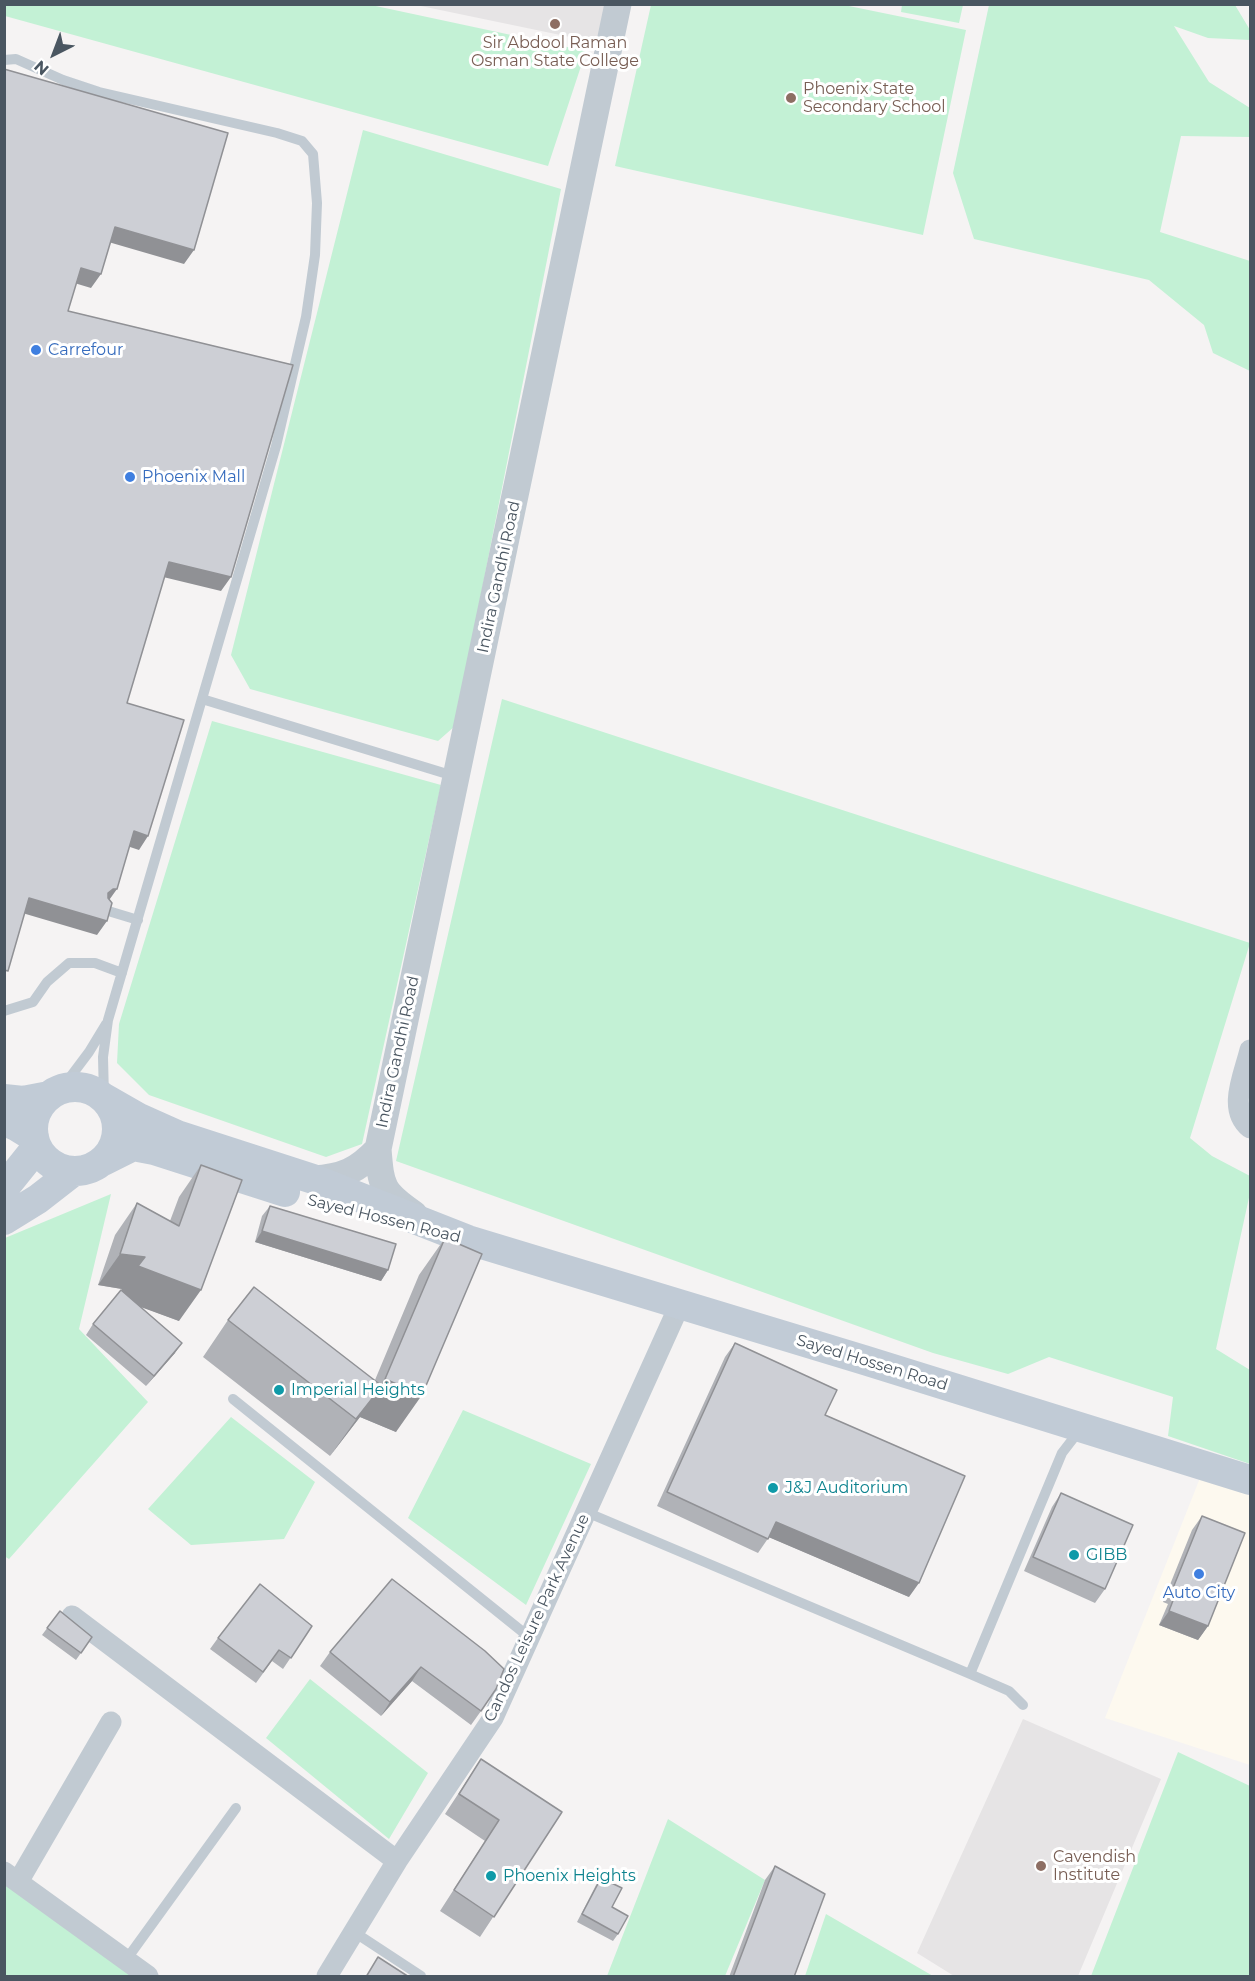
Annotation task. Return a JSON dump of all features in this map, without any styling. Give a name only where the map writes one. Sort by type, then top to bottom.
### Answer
[{"type":"main road","points":[[4,1098],[23,1101],[73,1086],[95,1091],[113,1109],[117,1123],[117,1137],[112,1150],[103,1161],[89,1169],[74,1171],[59,1168],[46,1159],[35,1142],[16,1126],[4,1121]]},
{"type":"main road","points":[[4,1188],[35,1142],[33,1125],[41,1104],[56,1092]]},
{"type":"main road","name":"Sayed Hossen Road","points":[[104,1098],[139,1118],[177,1135],[313,1179],[480,1244]]},
{"type":"main road","name":"Sayed Hossen Road","points":[[103,1161],[133,1146],[154,1150],[305,1198],[480,1244],[680,1304],[1251,1480]]},
{"type":"main road","points":[[4,1220],[38,1199],[74,1171]]},
{"type":"street","name":"Indira Gandhi Road","points":[[429,1224],[399,1204],[386,1192],[380,1174],[378,1149],[618,4]]},
{"type":"street","points":[[1251,1050],[1237,1105],[1240,1115],[1251,1128]]},
{"type":"street","name":"Indira Gandhi Road","points":[[313,1179],[333,1178],[351,1172],[378,1149]]},
{"type":"street","name":"Candos Leisure Park Avenue","points":[[327,1977],[397,1861],[493,1718],[680,1304]]},
{"type":"street","points":[[72,1616],[397,1861]]},
{"type":"street","points":[[111,1722],[11,1877],[148,1977]]},
{"type":"lane","points":[[4,60],[16,59],[63,80],[99,92],[277,133],[302,141],[313,154],[317,203],[315,255],[306,317],[276,446],[108,1020],[103,1057],[104,1098]]},
{"type":"lane","points":[[202,699],[457,777]]},
{"type":"lane","points":[[105,910],[138,920]]},
{"type":"lane","points":[[4,1011],[33,1002],[47,982],[69,963],[95,963],[122,973]]},
{"type":"lane","points":[[56,1092],[89,1052],[108,1020]]},
{"type":"lane","points":[[233,1399],[530,1637]]},
{"type":"lane","points":[[970,1674],[1062,1453],[1082,1428]]},
{"type":"lane","points":[[586,1512],[1009,1691],[1023,1705]]},
{"type":"lane","points":[[126,1960],[236,1808]]},
{"type":"lane","points":[[354,1932],[421,1977]]},
{"type":"shaded area","name":"Sir Abdool Raman Osman State College","points":[[416,5],[607,5],[599,43]]},
{"type":"shaded area","points":[[1200,1478],[1250,1494],[1250,1765],[1105,1718]]},
{"type":"shaded area","name":"Cavendish Institute","points":[[1023,1719],[1161,1779],[1078,1976],[954,1976],[917,1953]]},
{"type":"green space","points":[[902,4],[963,5],[959,23],[901,12]]},
{"type":"green space","points":[[4,5],[371,5],[586,51],[548,166],[5,16]]},
{"type":"green space","name":"Phoenix State Secondary School","points":[[651,5],[844,5],[966,30],[923,235],[615,166]]},
{"type":"green space","points":[[989,5],[1235,5],[1250,30],[1250,40],[1208,38],[1174,26],[1209,82],[1250,108],[1250,137],[1181,136],[1160,232],[1250,261],[1250,371],[1213,353],[1204,325],[1149,280],[974,239],[953,173]]},
{"type":"green space","points":[[363,130],[561,189],[455,726],[438,741],[250,689],[231,655]]},
{"type":"green space","points":[[502,699],[1250,943],[1190,1138],[1212,1156],[1250,1176],[1250,1193],[1216,1349],[1250,1370],[1250,1464],[1168,1436],[1173,1397],[1049,1357],[1008,1374],[933,1353],[396,1161]]},
{"type":"green space","points":[[212,721],[441,785],[362,1144],[326,1157],[149,1095],[117,1063],[119,1024]]},
{"type":"green space","points":[[111,1194],[79,1329],[148,1402],[9,1559],[4,1556],[5,1238]]},
{"type":"green space","points":[[463,1410],[591,1464],[526,1605],[408,1518]]},
{"type":"green space","points":[[231,1417],[315,1482],[284,1539],[191,1545],[148,1509]]},
{"type":"green space","points":[[310,1679],[428,1773],[389,1839],[266,1738]]},
{"type":"green space","points":[[1178,1752],[1250,1786],[1250,1976],[1091,1976]]},
{"type":"green space","points":[[668,1819],[765,1880],[725,1976],[607,1976]]},
{"type":"green space","points":[[5,1873],[144,1976],[5,1976]]},
{"type":"green space","points":[[826,1914],[933,1976],[805,1976]]},
{"type":"building","name":"Phoenix Mall","points":[[4,69],[228,133],[194,250],[115,227],[101,274],[81,268],[68,311],[293,365],[231,577],[169,562],[127,703],[184,720],[148,836],[134,831],[117,889],[108,893],[108,898],[112,903],[107,921],[29,898],[8,971],[4,970]]},
{"type":"building","points":[[201,1165],[242,1180],[201,1290],[138,1266],[145,1257],[120,1254],[137,1203],[179,1226]]},
{"type":"building","points":[[270,1206],[396,1244],[388,1270],[262,1231]]},
{"type":"building","points":[[445,1238],[482,1254],[422,1395],[385,1379]]},
{"type":"building","points":[[254,1287],[382,1386],[356,1419],[228,1320]]},
{"type":"building","points":[[121,1290],[182,1343],[154,1376],[93,1324]]},
{"type":"building","points":[[735,1343],[837,1390],[825,1415],[965,1476],[919,1583],[776,1522],[768,1539],[667,1492]]},
{"type":"building","name":"GIBB","points":[[1061,1493],[1133,1525],[1105,1589],[1033,1557]]},
{"type":"building","name":"Auto City","points":[[1202,1516],[1245,1533],[1208,1626],[1169,1611],[1177,1590],[1173,1588]]},
{"type":"building","points":[[392,1579],[485,1651],[504,1669],[496,1689],[481,1711],[421,1667],[390,1702],[330,1652]]},
{"type":"building","points":[[260,1584],[312,1626],[291,1658],[279,1650],[263,1672],[218,1638]]},
{"type":"building","points":[[60,1611],[92,1637],[81,1653],[47,1628]]},
{"type":"building","name":"Phoenix Heights","points":[[481,1759],[562,1812],[494,1917],[454,1890],[499,1820],[459,1794]]},
{"type":"building","points":[[775,1866],[825,1894],[794,1977],[733,1977]]},
{"type":"building","points":[[601,1878],[622,1888],[612,1907],[628,1916],[618,1934],[582,1914]]},
{"type":"building","points":[[378,1957],[409,1977],[366,1977]]},
{"type":"place","name":"Sir Abdool Raman Osman State College","points":[[555,24]]},
{"type":"place","name":"Phoenix State Secondary School","points":[[791,98]]},
{"type":"place","name":"Carrefour","points":[[36,350]]},
{"type":"place","name":"Phoenix Mall","points":[[130,477]]},
{"type":"place","name":"Imperial Heights","points":[[279,1390]]},
{"type":"place","name":"J&J Auditorium","points":[[773,1488]]},
{"type":"place","name":"GIBB","points":[[1074,1555]]},
{"type":"place","name":"Auto City","points":[[1199,1574]]},
{"type":"place","name":"Cavendish Institute","points":[[1041,1866]]},
{"type":"place","name":"Phoenix Heights","points":[[491,1876]]}]
